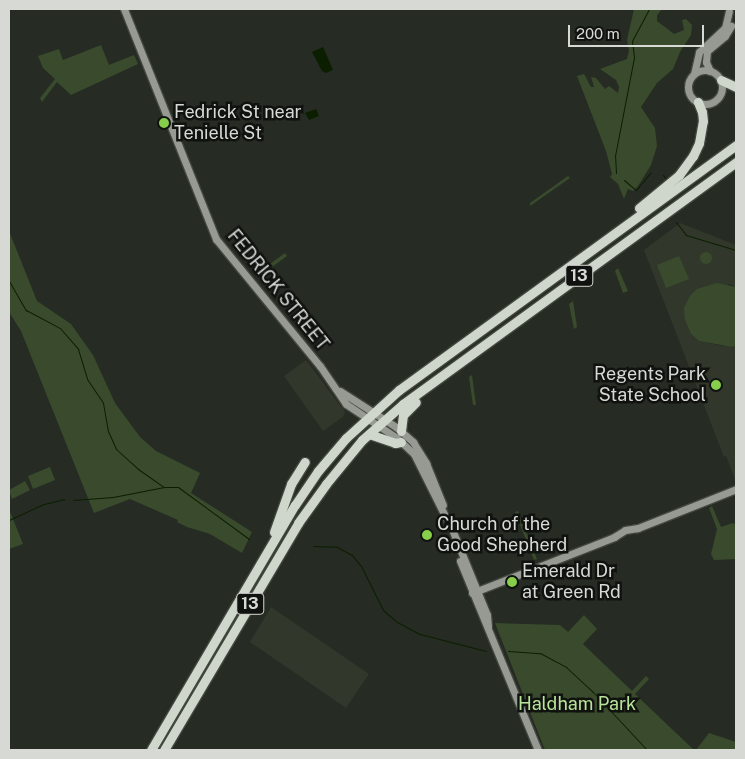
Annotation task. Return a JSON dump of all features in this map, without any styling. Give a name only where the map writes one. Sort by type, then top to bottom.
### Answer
[{"type":"highway","points":[[720,80],[736,86]]},
{"type":"highway","points":[[628,224],[634,213],[679,176],[693,156],[699,143],[703,121],[698,102]]},
{"type":"highway","name":"13","points":[[151,750],[274,541],[318,471],[369,416],[399,390],[736,145]]},
{"type":"highway","name":"13","points":[[164,750],[302,517],[343,462],[369,434],[443,375],[736,162]]},
{"type":"highway","points":[[401,431],[400,422],[405,411],[437,384],[443,375]]},
{"type":"highway","points":[[369,434],[395,443],[401,442]]},
{"type":"highway","points":[[274,541],[274,532],[286,497],[305,462]]},
{"type":"street","name":"FEDRICK STREET","points":[[124,9],[212,232],[339,391],[346,404],[381,423]]},
{"type":"street","points":[[729,10],[732,19],[729,31],[710,48],[706,55],[706,62],[710,71],[720,80],[722,89],[715,100],[707,104],[698,102],[692,97],[689,87],[699,52],[725,28],[729,10]]},
{"type":"street","points":[[694,74],[702,70],[710,71]]},
{"type":"street","points":[[381,423],[401,431],[413,442],[426,463],[452,534],[475,592],[487,615],[488,626],[538,750]]},
{"type":"street","points":[[381,423],[417,459],[447,520]]},
{"type":"street","points":[[475,592],[614,538],[625,530],[638,528],[736,489]]},
{"type":"shaded area","points":[[323,47],[333,70],[326,73],[322,71],[312,52]]},
{"type":"shaded area","points":[[316,109],[319,116],[309,120],[305,113]]},
{"type":"shaded area","name":"Regents Park State School","points":[[680,223],[736,245],[736,287],[729,284],[685,320],[691,334],[699,341],[722,346],[736,345],[736,482],[726,456],[724,457],[644,250]]},
{"type":"shaded area","points":[[306,360],[345,412],[343,417],[323,431],[284,376]]},
{"type":"shaded area","points":[[271,607],[369,674],[346,708],[250,642]]},
{"type":"green space","points":[[634,9],[662,9],[657,15],[657,21],[674,34],[684,30],[682,20],[686,19],[692,25],[691,35],[680,52],[673,69],[657,83],[641,107],[655,128],[657,146],[651,165],[638,186],[633,191],[628,189],[624,199],[618,184],[610,177],[612,174],[606,151],[577,76],[584,74],[591,87],[594,87],[591,77],[596,78],[605,89],[609,86],[618,93],[619,87],[616,80],[600,69],[627,59],[629,51],[627,40]]},
{"type":"green space","points":[[101,45],[109,65],[134,55],[138,64],[71,95],[57,82],[42,102],[40,98],[55,79],[43,68],[38,56],[59,49],[63,60]]},
{"type":"green space","points":[[568,176],[570,178],[530,206],[530,203]]},
{"type":"green space","points":[[9,231],[37,301],[71,324],[93,355],[115,403],[140,437],[156,451],[200,473],[191,493],[252,532],[242,553],[210,534],[187,527],[177,522],[178,520],[130,499],[94,513],[21,331],[9,312]]},
{"type":"green space","points":[[708,252],[711,253],[711,263],[704,264],[701,263],[700,256],[701,253]]},
{"type":"green space","points":[[285,253],[287,256],[257,278],[255,275]]},
{"type":"green space","points":[[679,256],[689,279],[666,288],[657,265]]},
{"type":"green space","points":[[618,268],[628,291],[623,293],[615,271]]},
{"type":"green space","points":[[717,283],[736,287],[736,345],[732,347],[699,341],[691,334],[685,320],[684,308],[690,296],[697,289]]},
{"type":"green space","points":[[573,301],[577,327],[574,329],[569,304]]},
{"type":"green space","points":[[472,375],[476,405],[473,405],[469,377]]},
{"type":"green space","points":[[50,467],[55,480],[33,489],[28,476]]},
{"type":"green space","points":[[25,481],[30,490],[12,499],[9,490]]},
{"type":"green space","points":[[712,506],[721,527],[733,523],[736,525],[736,559],[714,560],[711,554],[717,529],[709,508]]},
{"type":"green space","points":[[9,509],[23,544],[9,549]]},
{"type":"green space","points":[[518,511],[537,559],[534,560],[515,512]]},
{"type":"green space","name":"Haldham Park","points":[[584,615],[597,629],[583,644],[632,691],[646,676],[649,679],[635,694],[694,750],[545,750],[495,623],[560,625],[568,632]]},
{"type":"green space","points":[[709,733],[736,742],[736,750],[696,750]]},
{"type":"waterway","points":[[616,173],[615,156],[634,57],[632,41],[649,9]]},
{"type":"waterway","points":[[624,180],[636,190],[651,172]]},
{"type":"waterway","points":[[663,175],[667,180]]},
{"type":"waterway","points":[[676,222],[686,235],[736,250]]},
{"type":"waterway","points":[[9,281],[26,310],[60,328],[78,349],[87,379],[103,403],[108,431],[116,449],[138,469],[164,487]]},
{"type":"waterway","points":[[73,500],[113,497],[164,487],[178,487],[249,539]]},
{"type":"waterway","points":[[9,520],[44,504],[64,499]]},
{"type":"waterway","points":[[313,546],[337,547],[352,555],[361,566],[383,610],[397,622],[420,634],[486,651]]},
{"type":"waterway","points":[[508,651],[540,653],[566,667],[593,692],[647,750]]},
{"type":"place","name":"Fedrick St near Tenielle St","points":[[164,123]]},
{"type":"place","name":"Regents Park State School","points":[[716,385]]},
{"type":"place","name":"Church of the Good Shepherd","points":[[427,535]]},
{"type":"place","name":"Emerald Dr at Green Rd","points":[[512,582]]}]
